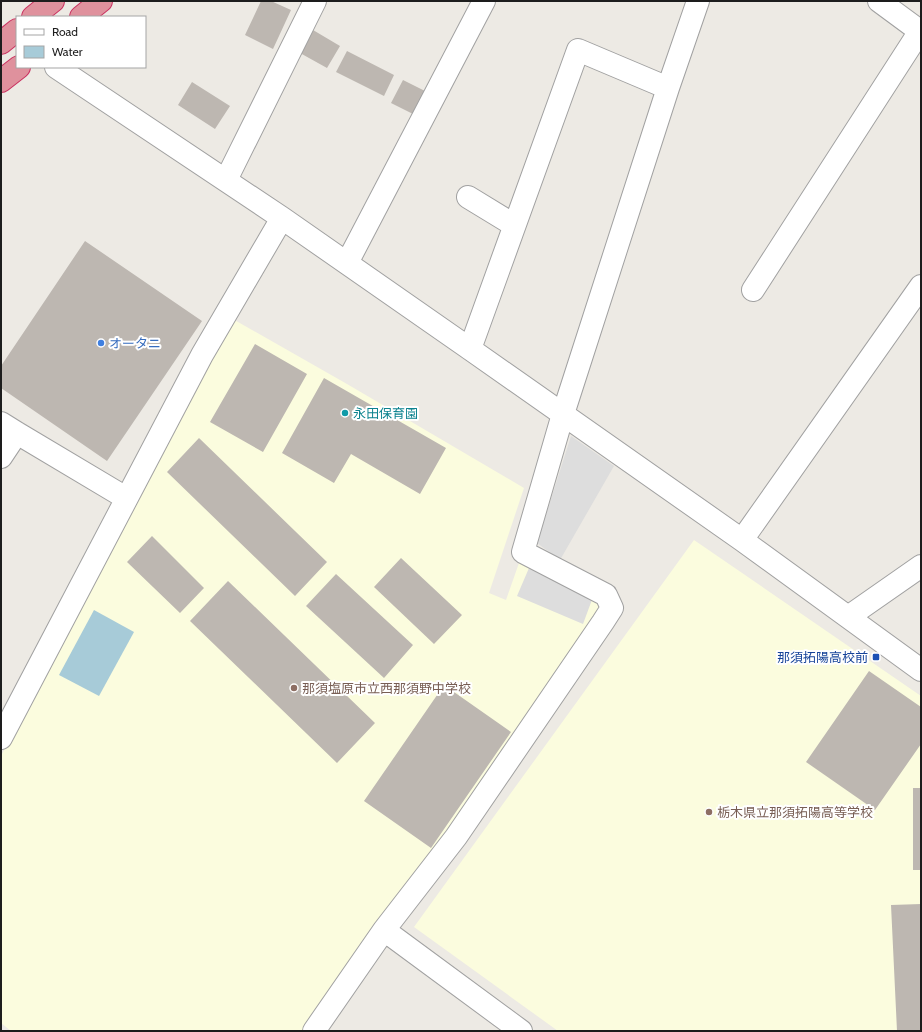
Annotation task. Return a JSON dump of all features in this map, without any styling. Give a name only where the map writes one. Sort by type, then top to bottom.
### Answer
[{"type":"highway","points":[[35,16],[53,1]]},
{"type":"highway","points":[[82,16],[101,1]]},
{"type":"highway","points":[[1,81],[18,68]]},
{"type":"street","points":[[226,180],[315,1]]},
{"type":"street","points":[[347,263],[484,1]]},
{"type":"street","points":[[314,1031],[384,930],[456,837],[612,608],[606,595],[523,552],[563,414],[668,88],[698,1]]},
{"type":"street","points":[[752,290],[921,31],[879,1]]},
{"type":"street","points":[[470,349],[578,50],[668,88]]},
{"type":"street","points":[[58,68],[226,180],[347,263],[742,540],[921,670]]},
{"type":"street","points":[[468,197],[514,226]]},
{"type":"street","points":[[4,725],[202,354],[282,218]]},
{"type":"street","points":[[742,540],[921,286]]},
{"type":"street","points":[[1,457],[9,428],[126,498]]},
{"type":"street","points":[[848,617],[921,566]]},
{"type":"street","points":[[384,930],[521,1031]]},
{"type":"shaded area","name":"那須塩原市立西那須野中学校","points":[[231,318],[524,488],[489,593],[506,600],[519,563],[602,601],[599,621],[308,1031],[11,1031],[1,1023],[1,756]]},
{"type":"shaded area","points":[[571,436],[614,466],[560,560],[537,543]]},
{"type":"shaded area","name":"栃木県立那須拓陽高等学校","points":[[694,540],[921,696],[921,1031],[558,1031],[414,927]]},
{"type":"shaded area","points":[[529,568],[593,597],[583,624],[517,596]]},
{"type":"water","points":[[94,610],[134,632],[99,696],[59,675]]},
{"type":"building","points":[[261,1],[271,1],[291,10],[273,49],[245,35]]},
{"type":"building","points":[[313,30],[340,46],[327,68],[300,53]]},
{"type":"building","points":[[347,51],[394,75],[384,96],[336,72]]},
{"type":"building","points":[[403,80],[427,92],[415,115],[391,103]]},
{"type":"building","points":[[192,82],[230,106],[215,129],[178,105]]},
{"type":"building","name":"オータニ","points":[[85,241],[202,321],[107,461],[1,388],[1,366]]},
{"type":"building","points":[[255,344],[307,374],[263,452],[210,422]]},
{"type":"building","name":"永田保育園","points":[[324,378],[446,448],[420,494],[351,454],[334,483],[282,453]]},
{"type":"building","points":[[199,438],[327,562],[295,596],[167,472]]},
{"type":"building","points":[[152,536],[204,588],[180,613],[127,562]]},
{"type":"building","points":[[401,558],[462,615],[434,644],[374,587]]},
{"type":"building","points":[[336,574],[413,645],[384,678],[306,606]]},
{"type":"building","points":[[228,581],[375,723],[337,763],[190,621]]},
{"type":"building","points":[[869,671],[921,707],[921,744],[875,810],[806,762]]},
{"type":"building","points":[[444,685],[511,732],[431,848],[364,801]]},
{"type":"building","points":[[913,788],[921,788],[921,870],[913,870]]},
{"type":"building","points":[[921,904],[921,1031],[897,1031],[891,905]]},
{"type":"place","name":"オータニ","points":[[101,343]]},
{"type":"place","name":"永田保育園","points":[[345,413]]},
{"type":"place","name":"那須拓陽高校前","points":[[876,657]]},
{"type":"place","name":"那須塩原市立西那須野中学校","points":[[294,688]]},
{"type":"place","name":"栃木県立那須拓陽高等学校","points":[[709,812]]}]
